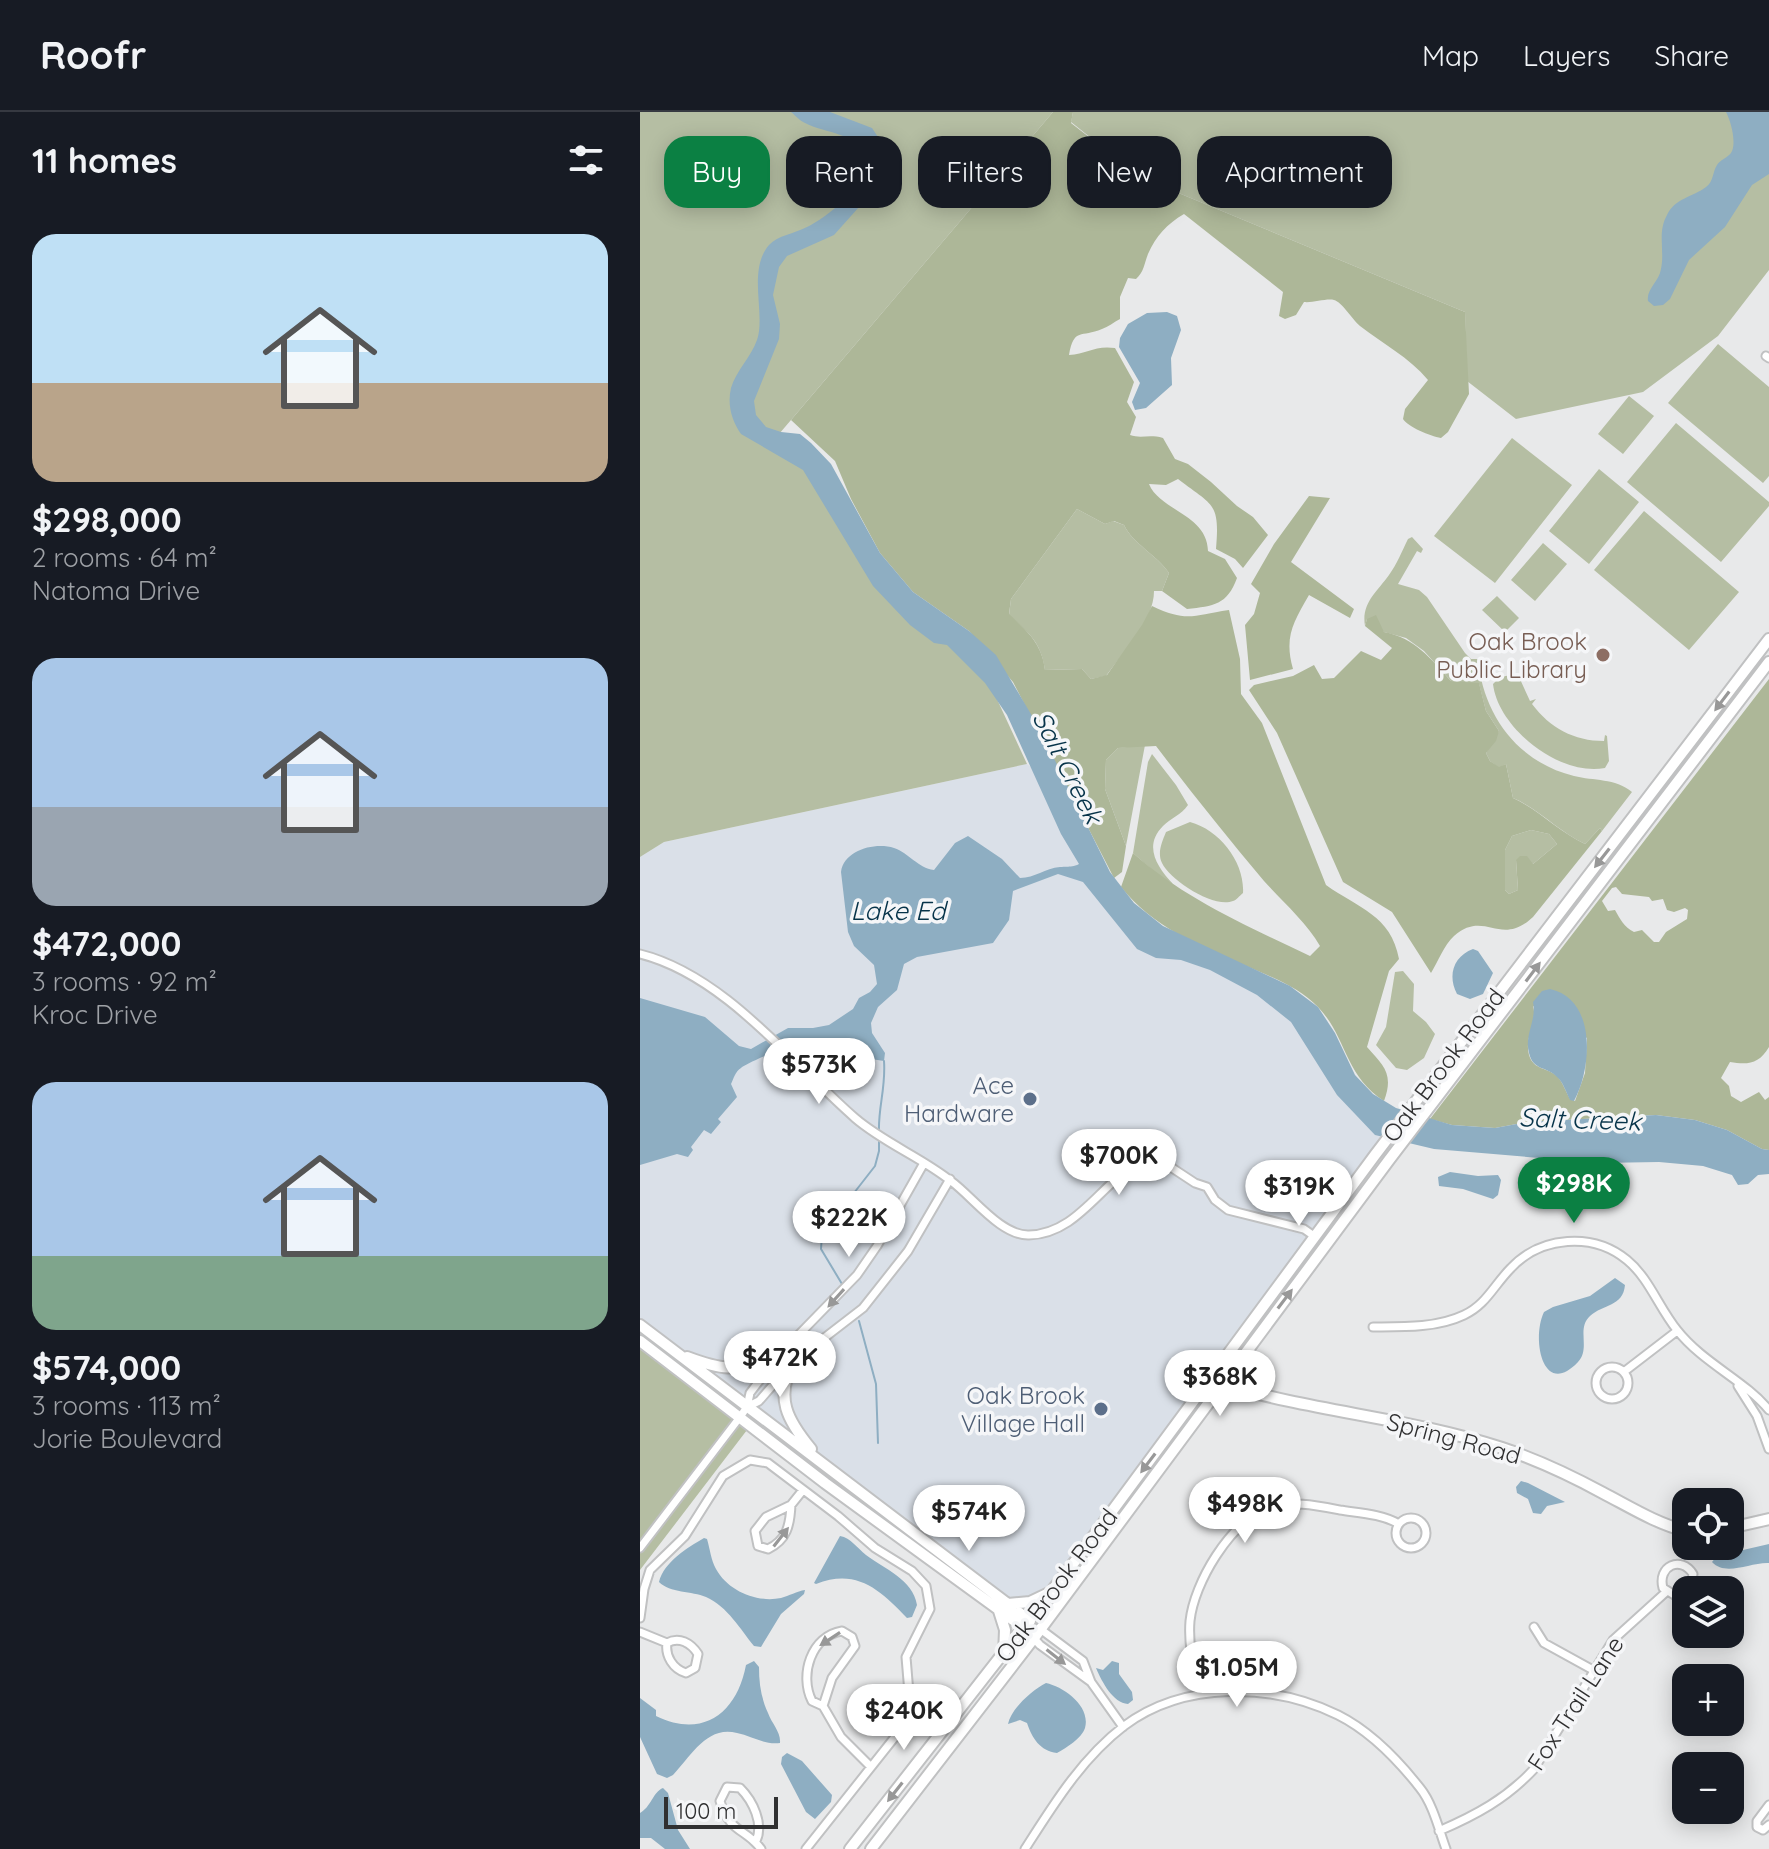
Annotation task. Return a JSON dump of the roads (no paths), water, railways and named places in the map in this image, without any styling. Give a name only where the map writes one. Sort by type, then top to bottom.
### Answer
[{"type":"main road","name":"Oak Brook Road","points":[[850,1849],[1053,1591],[1416,1100],[1769,639]]},
{"type":"main road","name":"Oak Brook Road","points":[[871,1849],[1037,1634],[1389,1160],[1769,662]]},
{"type":"main road","points":[[640,1325],[679,1354],[744,1412],[1027,1624]]},
{"type":"main road","points":[[640,1341],[822,1463],[884,1518]]},
{"type":"main road","points":[[679,1354],[726,1369],[774,1361]]},
{"type":"main road","points":[[793,1362],[783,1391],[785,1407],[792,1423],[822,1463]]},
{"type":"main road","name":"Spring Road","points":[[1222,1384],[1296,1403],[1423,1427],[1498,1447],[1550,1466],[1672,1528]]},
{"type":"main road","points":[[1744,1525],[1769,1519]]},
{"type":"main road","points":[[1003,1607],[1030,1602],[1053,1591]]},
{"type":"main road","points":[[1003,1607],[1004,1655]]},
{"type":"street","points":[[640,954],[658,959],[729,1000],[873,1132],[950,1179],[1010,1231],[1027,1235],[1049,1232],[1070,1221],[1130,1166],[1154,1156],[1195,1183],[1207,1187],[1215,1200],[1228,1210],[1304,1229],[1314,1236]]},
{"type":"street","points":[[744,1412],[750,1393],[774,1361],[857,1275],[924,1163]]},
{"type":"street","points":[[640,1548],[744,1412],[759,1401],[793,1362],[849,1321],[882,1287],[908,1251],[950,1179]]},
{"type":"street","points":[[1373,1327],[1428,1324],[1463,1316],[1488,1297],[1521,1258],[1535,1250],[1566,1240],[1596,1244],[1628,1261],[1642,1276],[1677,1331],[1710,1363],[1769,1410]]},
{"type":"street","points":[[1625,1371],[1677,1331]]},
{"type":"street","points":[[1610,1367],[1625,1371],[1627,1385],[1622,1395],[1609,1399],[1598,1392],[1596,1379],[1601,1371],[1610,1367]]},
{"type":"street","name":"Spring Road","points":[[1211,1378],[1222,1384]]},
{"type":"street","points":[[1734,1381],[1757,1416],[1769,1449]]},
{"type":"street","points":[[640,1618],[650,1570],[685,1536],[716,1484],[731,1468],[744,1461],[768,1463],[875,1548],[922,1579],[929,1593],[927,1616],[906,1657],[905,1674],[910,1696],[906,1718],[895,1738],[806,1849]]},
{"type":"street","points":[[791,1505],[790,1524],[784,1537],[768,1549],[758,1546],[755,1531],[762,1520],[791,1505],[803,1490]]},
{"type":"street","points":[[1199,1694],[1190,1636],[1193,1604],[1216,1557],[1244,1522],[1268,1508],[1300,1503],[1385,1518],[1399,1524]]},
{"type":"street","points":[[1407,1518],[1421,1521],[1426,1533],[1423,1542],[1414,1548],[1404,1546],[1396,1534],[1399,1524],[1407,1518]]},
{"type":"street","points":[[1672,1594],[1666,1592],[1661,1577],[1666,1568],[1676,1563],[1686,1566],[1692,1576]]},
{"type":"street","name":"Fox Trail Lane","points":[[1439,1831],[1488,1809],[1518,1787],[1542,1759],[1613,1640],[1666,1592]]},
{"type":"street","points":[[1027,1624],[1091,1682],[1123,1727]]},
{"type":"street","points":[[1534,1627],[1544,1643],[1593,1670]]},
{"type":"street","points":[[823,1706],[816,1705],[809,1694],[809,1660],[821,1643],[842,1631],[852,1637],[855,1646],[832,1678],[823,1706],[841,1737],[871,1767]]},
{"type":"street","points":[[640,1632],[667,1643],[681,1640],[694,1648],[699,1659],[695,1668],[686,1673],[677,1669],[667,1653],[667,1643]]},
{"type":"street","points":[[1037,1634],[1083,1661],[1091,1682]]},
{"type":"street","points":[[1025,1849],[1075,1774],[1123,1727],[1165,1704],[1199,1694],[1284,1695],[1339,1716],[1374,1738],[1422,1790],[1446,1849]]},
{"type":"street","points":[[756,1841],[758,1822],[749,1799],[740,1788],[727,1787],[720,1801],[730,1823],[738,1832],[756,1841],[761,1849]]},
{"type":"street","points":[[1769,1805],[1757,1821],[1757,1827],[1763,1830],[1769,1825]]},
{"type":"water","points":[[791,112],[830,112],[872,128],[877,136],[843,136],[800,120]]},
{"type":"water","points":[[1726,112],[1769,112],[1769,174],[1752,185],[1725,227],[1689,260],[1670,299],[1663,305],[1654,306],[1648,297],[1661,269],[1664,222],[1670,209],[1709,185],[1717,165],[1731,153],[1733,138]]},
{"type":"water","name":"Lake Ed","points":[[835,208],[858,208],[834,235],[787,256],[779,267],[773,295],[780,324],[779,339],[754,401],[756,415],[766,427],[800,434],[811,443],[831,464],[880,553],[913,592],[969,631],[996,655],[1038,726],[1110,872],[1134,903],[1163,926],[1290,986],[1318,1007],[1335,1033],[1355,1075],[1373,1094],[1396,1108],[1452,1125],[1495,1128],[1527,1122],[1656,1115],[1695,1120],[1727,1130],[1769,1150],[1769,1174],[1758,1175],[1748,1184],[1738,1185],[1732,1175],[1703,1166],[1659,1162],[1599,1163],[1434,1149],[1375,1135],[1337,1095],[1291,1022],[1257,995],[1210,970],[1181,960],[1156,958],[1137,949],[1083,882],[1058,874],[1013,891],[1009,920],[993,943],[917,957],[904,964],[897,990],[878,1007],[871,1023],[872,1033],[885,1053],[884,1061],[858,1057],[838,1066],[822,1058],[805,1042],[772,1053],[737,1071],[731,1084],[737,1097],[718,1119],[721,1122],[711,1134],[704,1130],[691,1147],[693,1150],[688,1157],[677,1154],[640,1165],[640,998],[705,1017],[739,1046],[751,1049],[788,1028],[829,1025],[853,1009],[859,998],[877,984],[874,965],[854,946],[848,932],[841,872],[843,864],[854,853],[870,847],[886,846],[934,870],[955,843],[968,836],[1002,859],[1020,878],[1079,864],[1061,834],[1007,715],[985,683],[947,645],[934,643],[910,625],[873,586],[803,470],[741,434],[733,418],[731,388],[757,340],[759,330],[758,280],[763,255],[773,242]]},
{"type":"water","points":[[1167,312],[1177,316],[1181,330],[1171,358],[1172,385],[1146,408],[1135,410],[1132,402],[1140,383],[1119,347],[1120,338],[1128,324],[1147,313]]},
{"type":"water","points":[[1473,949],[1478,951],[1493,973],[1483,994],[1470,999],[1457,994],[1453,973],[1461,956]]},
{"type":"water","points":[[1550,989],[1565,995],[1576,1006],[1583,1020],[1587,1054],[1574,1101],[1570,1100],[1559,1079],[1537,1066],[1529,1053],[1533,1002],[1542,991]]},
{"type":"water","points":[[1450,1172],[1498,1175],[1501,1180],[1498,1195],[1493,1199],[1463,1189],[1439,1186],[1438,1177]]},
{"type":"water","points":[[1615,1278],[1625,1285],[1621,1297],[1586,1321],[1582,1357],[1566,1372],[1556,1374],[1548,1370],[1543,1361],[1539,1336],[1544,1312],[1590,1296]]},
{"type":"water","points":[[1521,1481],[1565,1502],[1547,1506],[1541,1514],[1533,1513],[1528,1499],[1517,1493],[1516,1487]]},
{"type":"water","points":[[840,1536],[904,1581],[917,1605],[912,1617],[907,1618],[877,1591],[856,1580],[814,1583]]},
{"type":"water","points":[[704,1538],[721,1577],[744,1594],[772,1599],[805,1590],[781,1614],[761,1647],[754,1646],[714,1601],[669,1588],[659,1582],[671,1562]]},
{"type":"water","points":[[1769,1544],[1769,1563],[1731,1569],[1712,1562],[1744,1560],[1744,1550]]},
{"type":"water","points":[[754,1661],[759,1667],[764,1702],[780,1743],[763,1742],[737,1733],[717,1734],[700,1744],[673,1775],[667,1778],[657,1774],[640,1737],[640,1698],[656,1710],[656,1716],[673,1722],[703,1723],[726,1708],[735,1696],[746,1665]]},
{"type":"water","points":[[1112,1661],[1119,1663],[1119,1674],[1132,1692],[1133,1700],[1128,1704],[1113,1696],[1096,1668],[1103,1670]]},
{"type":"water","points":[[1046,1683],[1074,1699],[1086,1720],[1081,1735],[1057,1753],[1046,1750],[1038,1743],[1027,1723],[1020,1720],[1008,1724],[1023,1700]]},
{"type":"water","points":[[787,1753],[802,1761],[832,1795],[831,1802],[815,1819],[806,1812],[781,1764],[782,1757]]},
{"type":"water","points":[[663,1788],[668,1793],[678,1830],[690,1849],[665,1849],[651,1838],[640,1838],[640,1813]]},
{"type":"waterway","points":[[879,1132],[884,1061]]},
{"type":"waterway","points":[[842,1284],[821,1249],[822,1234],[875,1166],[879,1138]]},
{"type":"waterway","points":[[859,1321],[876,1384],[878,1443]]},
{"type":"place","name":"Oak Brook Public Library","points":[[1603,655]]},
{"type":"place","name":"Ace Hardware","points":[[1030,1099]]},
{"type":"place","name":"Oak Brook Village Hall","points":[[1101,1409]]},
{"type":"water label","name":"Salt Creek","points":[[1068,767]]},
{"type":"water label","name":"Salt Creek","points":[[1580,1119]]}]
